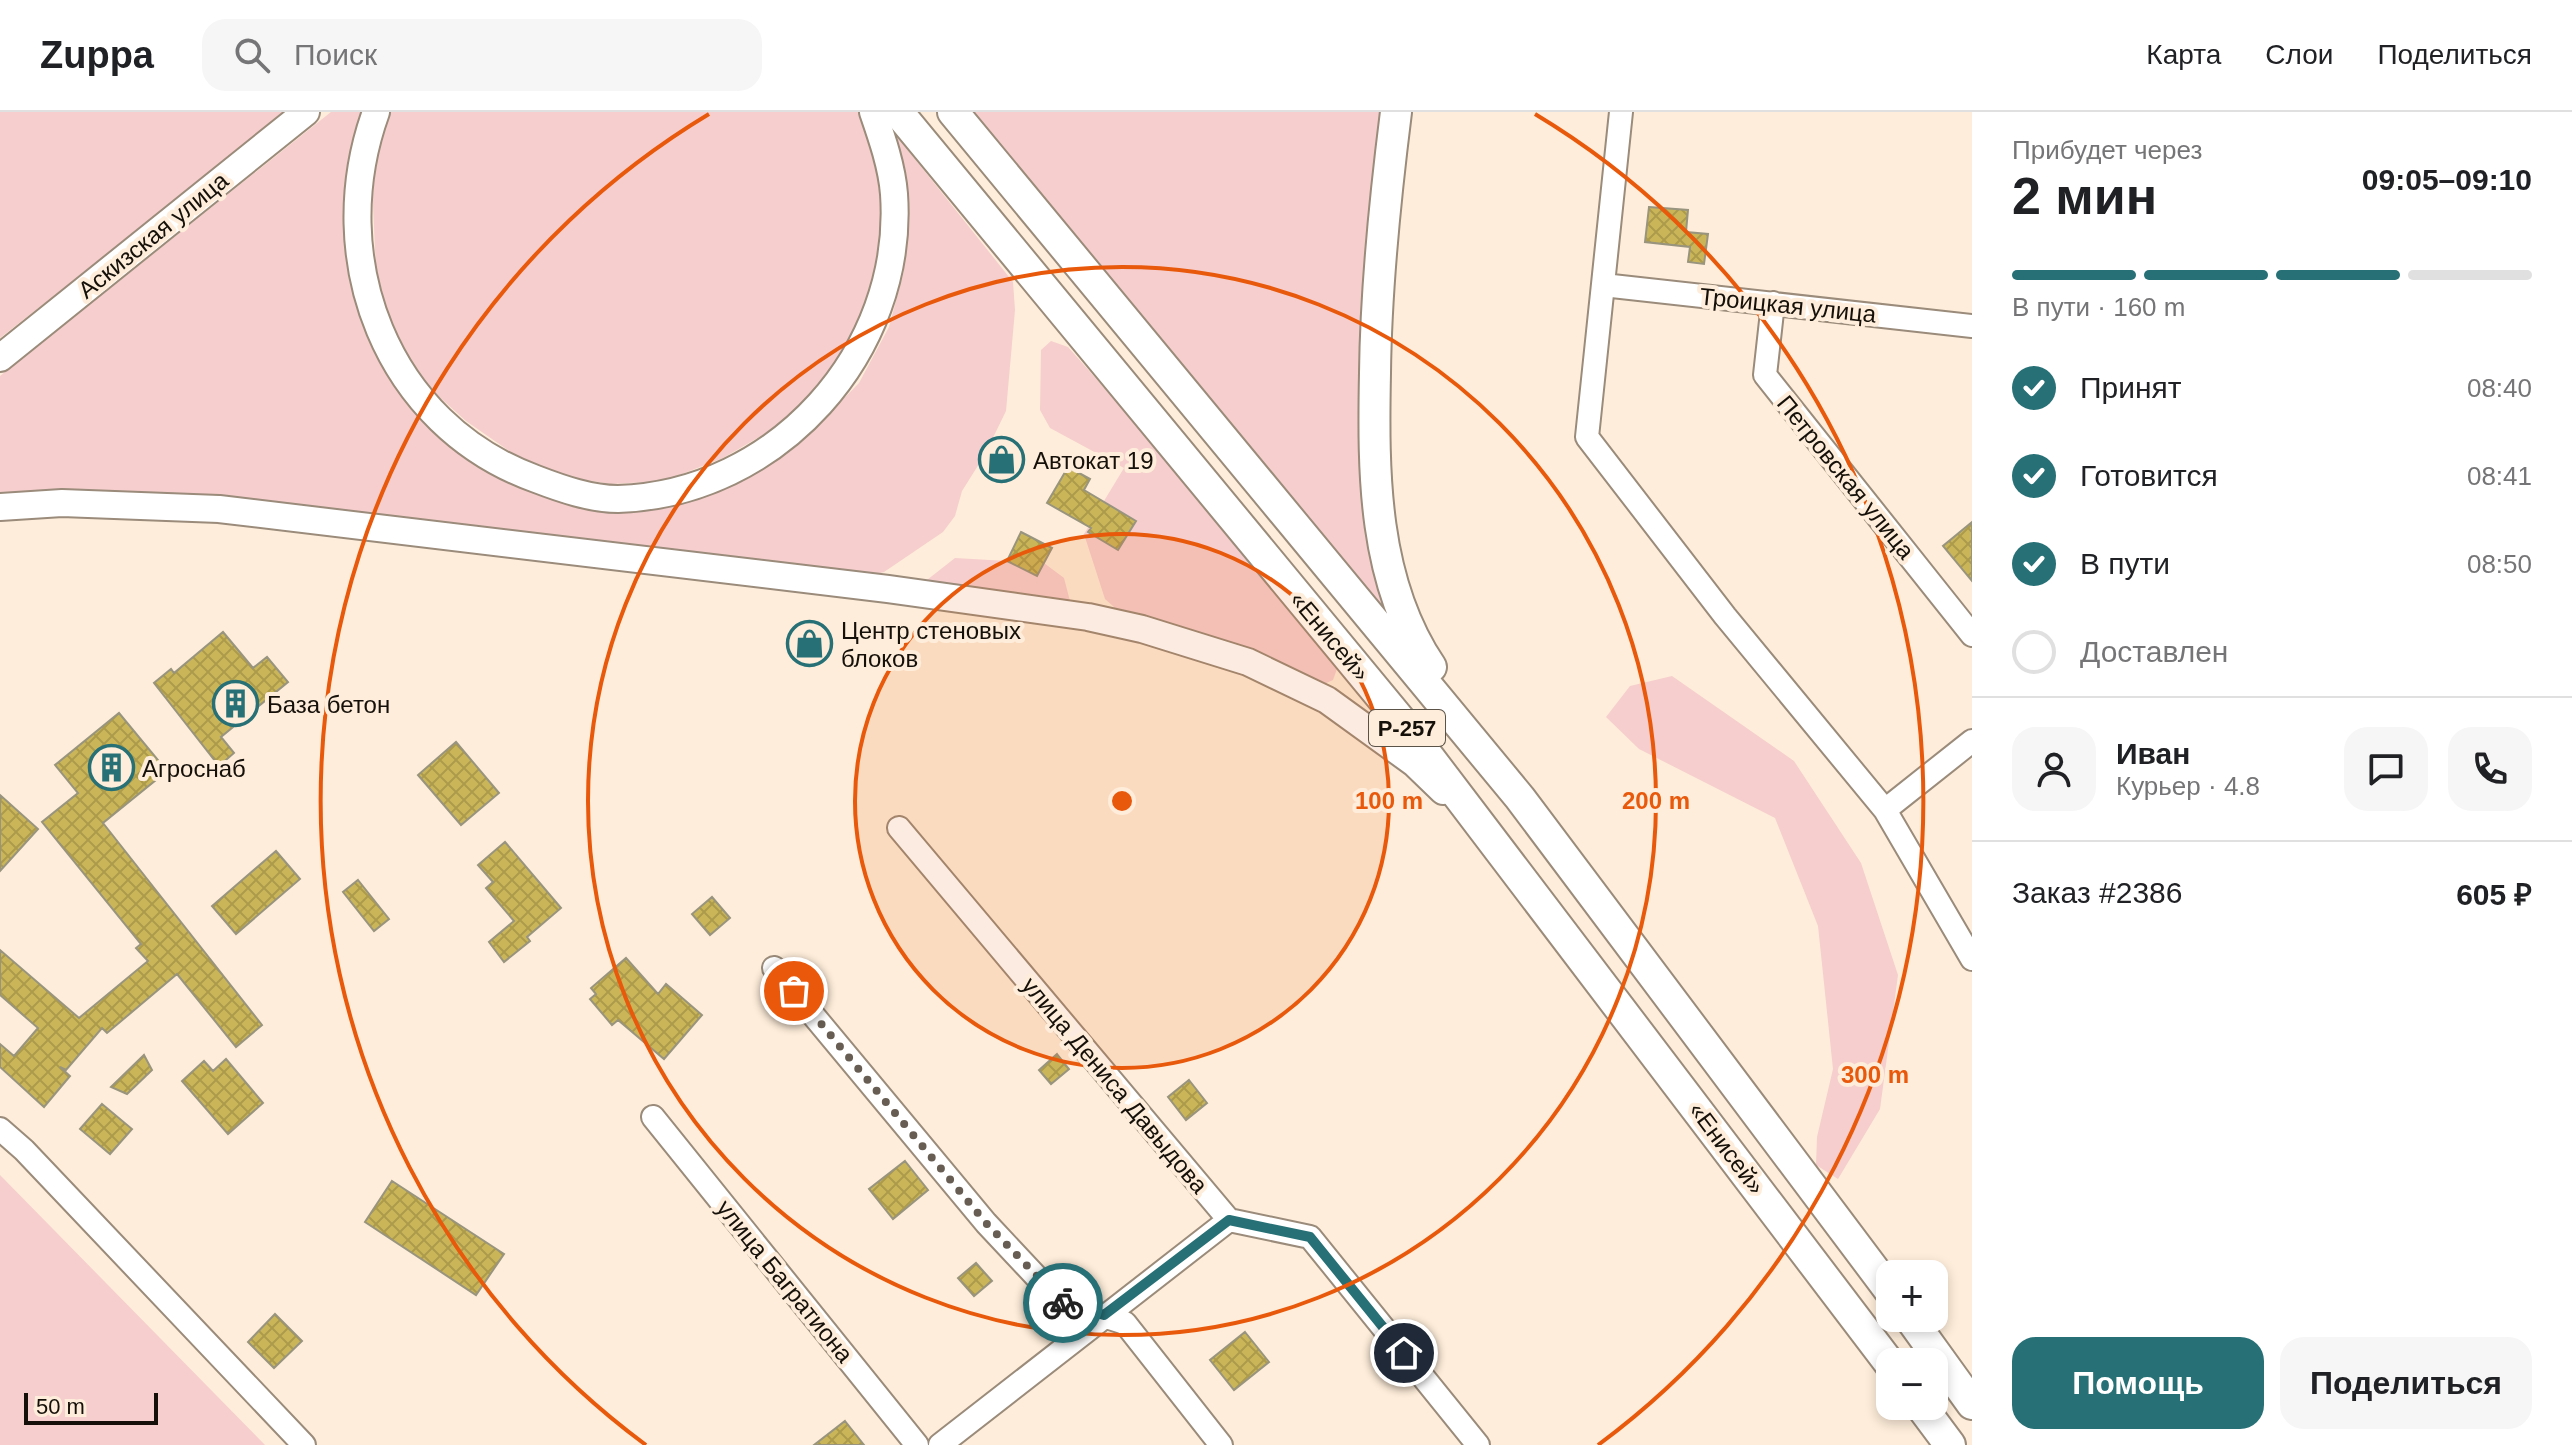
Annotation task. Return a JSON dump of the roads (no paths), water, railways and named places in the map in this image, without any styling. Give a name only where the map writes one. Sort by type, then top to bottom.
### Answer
[{"type":"highway","name":"«Енисей»","points":[[898,112],[1406,727],[1878,1348]]},
{"type":"highway","name":"«Енисей»","points":[[953,112],[1520,798],[1876,1272]]},
{"type":"highway","points":[[1396,112],[1381,227],[1375,336],[1373,445],[1379,521],[1395,592],[1416,645],[1520,798]]},
{"type":"highway","points":[[1920,1332],[1972,1404]]},
{"type":"highway","points":[[1931,1420],[1950,1445]]},
{"type":"main road","name":"Аскизская улица","points":[[0,358],[306,112]]},
{"type":"main road","points":[[376,112],[358,183],[356,234],[364,283],[380,331],[404,375],[436,415],[474,447],[518,473],[554,486],[615,499],[706,482],[748,463],[787,437],[810,416],[849,369],[871,328],[886,284],[894,238],[894,192],[882,136],[873,112]]},
{"type":"main road","points":[[0,507],[62,503],[219,509],[888,589],[1088,617],[1142,629],[1248,662],[1327,700],[1414,763],[1497,844]]},
{"type":"street","points":[[1621,112],[1587,437],[1725,616],[1885,810],[1972,959]]},
{"type":"street","name":"Троицкая улица","points":[[1603,285],[1972,326]]},
{"type":"street","name":"Петровская улица","points":[[1773,303],[1765,375],[1972,635]]},
{"type":"street","points":[[1885,810],[1972,741]]},
{"type":"street","name":"улица Дениса Давыдова","points":[[899,828],[1229,1220]]},
{"type":"street","points":[[774,968],[986,1223],[1060,1302],[1125,1323],[1221,1445]]},
{"type":"street","name":"улица Багратиона","points":[[653,1117],[917,1445]]},
{"type":"street","points":[[0,1129],[24,1150],[304,1445]]},
{"type":"street","points":[[940,1445],[1229,1220],[1310,1237],[1478,1445]]},
{"type":"place","name":"Автокат 19","points":[[1002,460]]},
{"type":"place","name":"Центр стеновых блоков","points":[[810,644]]},
{"type":"place","name":"База бетон","points":[[236,704]]},
{"type":"place","name":"Агроснаб","points":[[111,768]]}]
